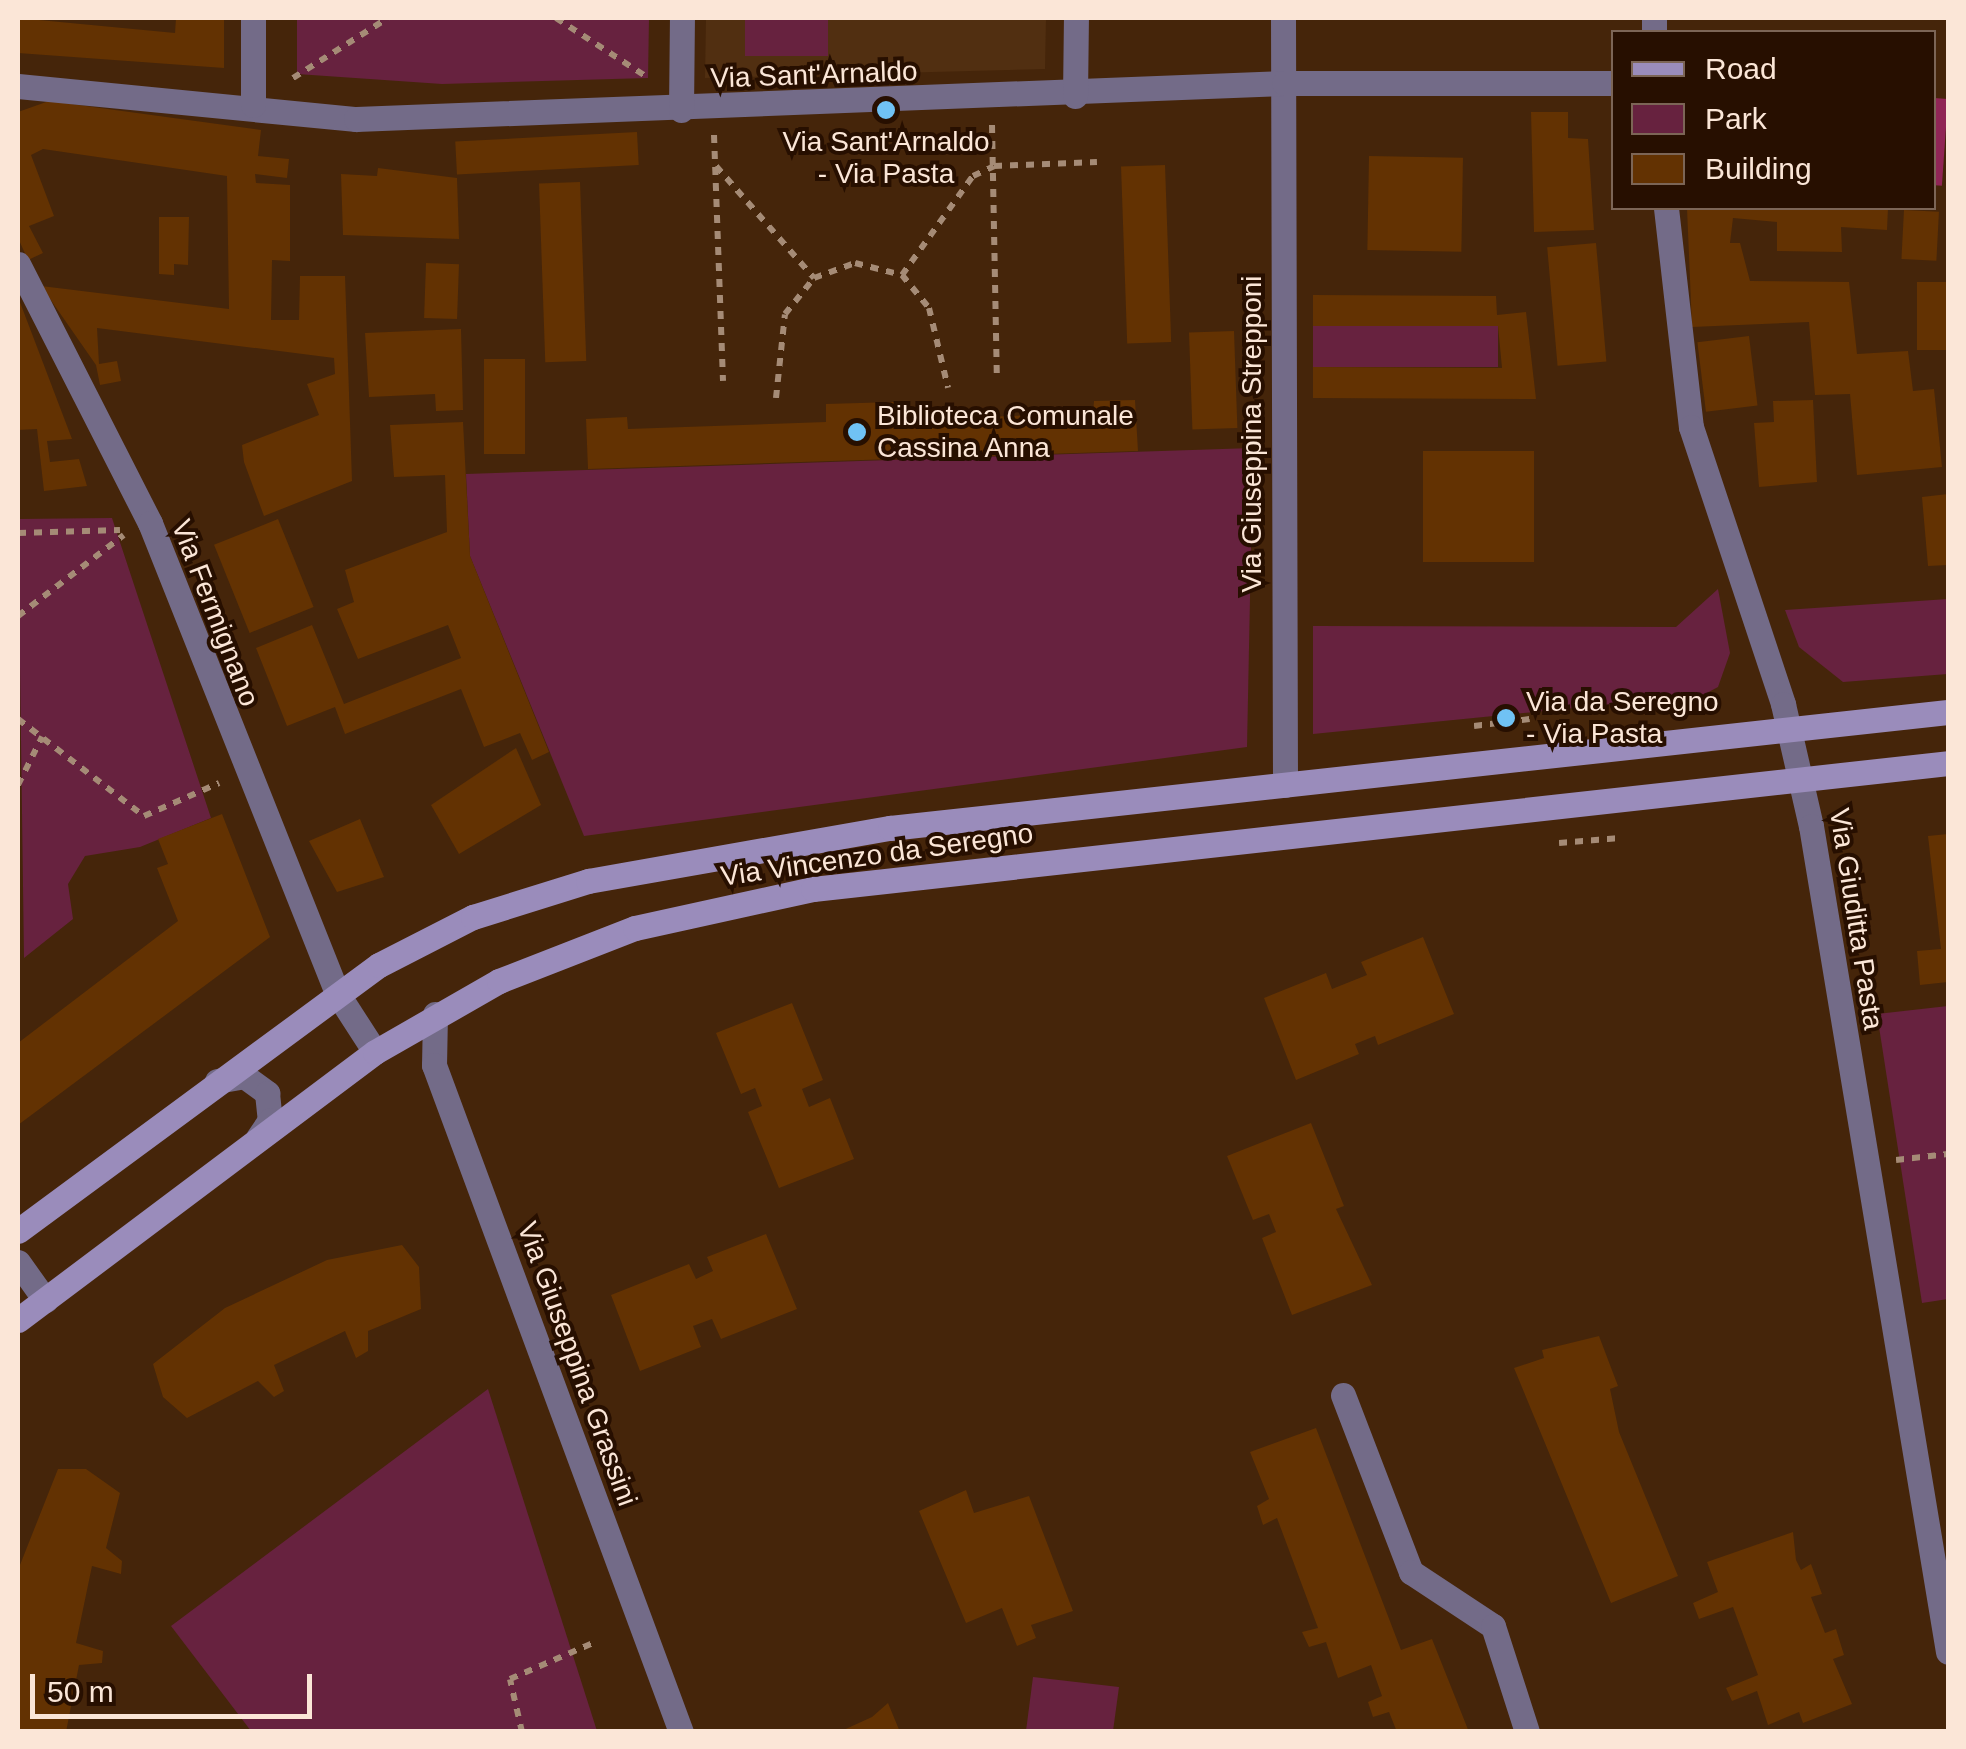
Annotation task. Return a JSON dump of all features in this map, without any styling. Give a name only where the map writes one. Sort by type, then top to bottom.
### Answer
[{"type":"main road","name":"Via Vincenzo da Seregno","points":[[18,1231],[336,992],[473,916],[625,872],[852,832],[1948,712]]},
{"type":"main road","name":"Via Vincenzo da Seregno","points":[[18,1320],[375,1052],[436,1014],[599,939],[777,895],[1948,763]]},
{"type":"street","points":[[253,18],[253,104]]},
{"type":"street","points":[[681,110],[682,18]]},
{"type":"street","points":[[1074,96],[1076,18]]},
{"type":"street","name":"Via Giuseppina Strepponi","points":[[1283,18],[1284,784]]},
{"type":"street","name":"Via Sant'Arnaldo","points":[[18,86],[253,104],[356,118],[1074,96],[1284,83],[1611,83]]},
{"type":"street","name":"Via Giuditta Pasta","points":[[1666,210],[1691,428],[1790,730],[1802,780],[1948,1652]]},
{"type":"street","name":"Via Fermignano","points":[[18,264],[150,523],[336,992],[375,1052]]},
{"type":"street","name":"Via Giuseppina Grassini","points":[[436,1014],[434,1065],[681,1732]]},
{"type":"street","points":[[217,1081],[244,1076],[267,1093],[270,1120],[258,1138]]},
{"type":"street","points":[[18,1262],[44,1300]]},
{"type":"street","points":[[1343,1394],[1412,1572],[1493,1626],[1527,1732]]},
{"type":"path","points":[[293,78],[388,18]]},
{"type":"path","points":[[556,18],[648,78]]},
{"type":"path","points":[[991,99],[996,377]]},
{"type":"path","points":[[713,109],[723,381]]},
{"type":"path","points":[[902,275],[972,176],[994,166],[1097,162]]},
{"type":"path","points":[[716,166],[814,278]]},
{"type":"path","points":[[776,398],[785,314],[814,278],[855,262],[902,275],[929,308],[948,388]]},
{"type":"path","points":[[18,533],[101,534],[150,523]]},
{"type":"path","points":[[18,616],[118,537],[150,523]]},
{"type":"path","points":[[18,719],[144,816],[219,782]]},
{"type":"path","points":[[1474,726],[1530,720]]},
{"type":"path","points":[[18,785],[42,737]]},
{"type":"path","points":[[1559,843],[1620,838]]},
{"type":"path","points":[[1864,1164],[1948,1154]]},
{"type":"path","points":[[522,1732],[510,1679],[595,1642]]},
{"type":"shaded area","points":[[706,18],[1046,18],[1045,69],[705,78]]},
{"type":"shaded area","points":[[1936,98],[1948,99],[1942,186],[1936,185]]},
{"type":"green space","points":[[297,18],[649,18],[648,78],[442,84],[297,74]]},
{"type":"green space","points":[[745,18],[828,18],[828,56],[745,56]]},
{"type":"green space","points":[[1313,326],[1498,326],[1498,367],[1313,367]]},
{"type":"green space","points":[[1253,448],[1247,747],[584,836],[470,556],[466,474]]},
{"type":"green space","points":[[112,518],[211,818],[140,847],[85,856],[68,884],[73,919],[24,958],[18,519]]},
{"type":"green space","points":[[1718,589],[1730,653],[1718,687],[1703,695],[1313,734],[1313,626],[1676,627]]},
{"type":"green space","points":[[1948,599],[1948,674],[1843,682],[1799,647],[1785,610]]},
{"type":"green space","points":[[1948,1006],[1948,1299],[1922,1303],[1877,1014]]},
{"type":"green space","points":[[488,1389],[597,1731],[251,1731],[171,1626]]},
{"type":"green space","points":[[1033,1677],[1119,1687],[1113,1731],[1026,1731]]},
{"type":"building","points":[[18,18],[175,33],[176,18],[224,18],[224,68],[18,53]]},
{"type":"building","points":[[49,101],[261,130],[258,156],[289,159],[287,178],[255,174],[256,183],[290,185],[290,261],[272,260],[271,320],[299,320],[300,276],[345,276],[352,481],[264,516],[244,462],[242,445],[319,415],[307,384],[335,374],[334,358],[97,328],[99,364],[117,361],[121,381],[100,385],[96,365],[41,286],[229,309],[227,176],[43,149],[31,155],[54,216],[29,226],[43,253],[28,260],[18,238],[18,112]]},
{"type":"building","points":[[1531,112],[1568,112],[1568,138],[1588,139],[1594,230],[1534,232]]},
{"type":"building","points":[[637,132],[639,165],[457,174],[455,142]]},
{"type":"building","points":[[1369,156],[1463,158],[1461,252],[1367,250]]},
{"type":"building","points":[[1165,165],[1171,342],[1127,343],[1121,167]]},
{"type":"building","points":[[378,168],[457,178],[459,239],[343,235],[341,174],[377,176]]},
{"type":"building","points":[[580,182],[586,361],[545,362],[539,183]]},
{"type":"building","points":[[1687,210],[1888,210],[1887,230],[1841,227],[1842,252],[1777,251],[1777,222],[1733,218],[1730,243],[1740,243],[1750,281],[1849,282],[1857,354],[1908,351],[1913,391],[1934,389],[1942,467],[1857,475],[1850,394],[1815,395],[1809,322],[1692,327]]},
{"type":"building","points":[[1904,210],[1939,212],[1936,261],[1901,259]]},
{"type":"building","points":[[159,217],[189,217],[188,265],[174,264],[174,275],[159,274]]},
{"type":"building","points":[[1596,243],[1606,362],[1558,366],[1547,247]]},
{"type":"building","points":[[426,263],[459,264],[457,319],[424,318]]},
{"type":"building","points":[[1917,282],[1948,282],[1948,350],[1917,350]]},
{"type":"building","points":[[1313,295],[1496,296],[1497,315],[1526,312],[1536,399],[1313,398],[1313,367],[1502,368],[1498,326],[1313,326]]},
{"type":"building","points":[[18,297],[72,439],[47,441],[50,462],[79,459],[87,486],[44,491],[37,429],[18,430]]},
{"type":"building","points":[[461,329],[463,410],[436,411],[435,394],[369,397],[365,333]]},
{"type":"building","points":[[1234,331],[1237,428],[1192,430],[1189,333]]},
{"type":"building","points":[[1749,336],[1758,405],[1706,412],[1697,342]]},
{"type":"building","points":[[484,359],[525,359],[525,454],[484,454]]},
{"type":"building","points":[[1135,400],[1138,451],[588,469],[586,419],[627,417],[628,429],[826,422],[826,404],[895,402],[895,420],[1093,413],[1094,401]]},
{"type":"building","points":[[1813,400],[1817,482],[1759,487],[1754,423],[1774,422],[1773,401]]},
{"type":"building","points":[[463,422],[470,556],[549,752],[532,760],[520,733],[484,747],[461,689],[345,734],[335,707],[287,726],[256,648],[312,625],[344,704],[461,658],[448,625],[358,659],[337,609],[354,602],[345,570],[447,532],[445,475],[394,477],[390,425]]},
{"type":"building","points":[[1423,451],[1534,451],[1534,562],[1423,562]]},
{"type":"building","points":[[1948,494],[1948,565],[1928,566],[1922,497]]},
{"type":"building","points":[[278,519],[314,607],[250,633],[214,545]]},
{"type":"building","points":[[516,748],[541,805],[459,854],[431,805]]},
{"type":"building","points":[[222,814],[270,937],[18,1125],[18,1043],[178,921],[157,868],[168,864],[158,839]]},
{"type":"building","points":[[360,819],[384,877],[337,892],[309,841]]},
{"type":"building","points":[[1948,834],[1948,982],[1920,985],[1917,951],[1941,949],[1928,836]]},
{"type":"building","points":[[1423,937],[1454,1014],[1378,1045],[1375,1036],[1355,1044],[1359,1054],[1296,1080],[1264,998],[1326,973],[1332,989],[1367,975],[1361,962]]},
{"type":"building","points":[[792,1003],[823,1080],[802,1089],[809,1107],[830,1098],[854,1159],[779,1188],[748,1112],[762,1106],[755,1088],[741,1094],[716,1033]]},
{"type":"building","points":[[1311,1123],[1344,1206],[1336,1209],[1372,1285],[1292,1315],[1262,1238],[1276,1232],[1269,1214],[1253,1220],[1227,1156]]},
{"type":"building","points":[[766,1234],[797,1309],[721,1339],[712,1319],[693,1326],[701,1347],[640,1371],[611,1295],[689,1264],[696,1279],[713,1271],[707,1257]]},
{"type":"building","points":[[402,1245],[419,1267],[421,1309],[368,1331],[368,1351],[356,1358],[345,1331],[274,1365],[284,1391],[274,1397],[258,1381],[187,1418],[163,1397],[153,1364],[225,1308],[327,1260]]},
{"type":"building","points":[[1599,1336],[1618,1386],[1610,1389],[1619,1432],[1678,1576],[1611,1603],[1514,1368],[1544,1358],[1542,1350]]},
{"type":"building","points":[[1316,1428],[1401,1650],[1432,1639],[1469,1732],[1397,1732],[1389,1712],[1373,1717],[1368,1702],[1382,1696],[1371,1665],[1338,1678],[1326,1642],[1309,1647],[1302,1632],[1318,1628],[1277,1518],[1263,1525],[1257,1506],[1269,1499],[1250,1452]]},
{"type":"building","points":[[58,1469],[86,1469],[120,1493],[106,1548],[122,1561],[121,1574],[92,1566],[76,1643],[103,1651],[102,1663],[79,1665],[66,1732],[18,1732],[18,1570]]},
{"type":"building","points":[[966,1490],[974,1513],[1029,1496],[1073,1611],[1031,1625],[1036,1638],[1017,1646],[1002,1608],[966,1623],[919,1511]]},
{"type":"building","points":[[1793,1532],[1796,1560],[1801,1570],[1811,1564],[1822,1594],[1811,1597],[1825,1633],[1836,1629],[1844,1655],[1833,1659],[1852,1704],[1803,1723],[1799,1712],[1768,1725],[1757,1691],[1732,1701],[1726,1688],[1758,1675],[1733,1607],[1699,1619],[1693,1603],[1718,1592],[1707,1562]]},
{"type":"building","points":[[888,1703],[900,1732],[839,1732],[872,1717]]},
{"type":"place","name":"Via Sant'Arnaldo - Via Pasta","points":[[886,110]]},
{"type":"place","name":"Biblioteca Comunale Cassina Anna","points":[[857,432]]},
{"type":"place","name":"Via da Seregno - Via Pasta","points":[[1506,718]]}]
